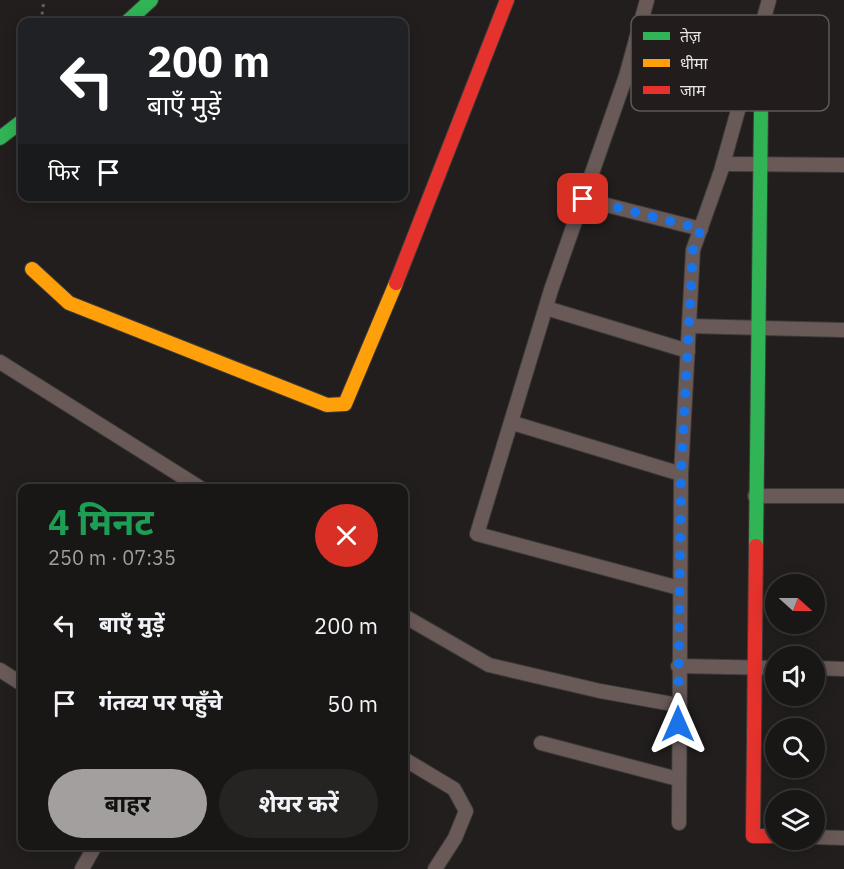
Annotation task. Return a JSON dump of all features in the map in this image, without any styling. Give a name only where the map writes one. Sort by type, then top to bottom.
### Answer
[{"type":"street","points":[[131,18],[151,0]]},
{"type":"street","points":[[32,269],[69,303],[327,405],[345,404],[412,245],[507,0]]},
{"type":"street","points":[[643,15],[647,0]]},
{"type":"street","points":[[764,15],[769,0]]},
{"type":"street","points":[[631,54],[546,308],[513,423],[477,534],[679,588]]},
{"type":"street","points":[[679,823],[678,666],[681,474],[693,250],[723,164],[737,111]]},
{"type":"street","points":[[761,111],[756,328],[753,836],[765,836]]},
{"type":"street","points":[[0,138],[18,124]]},
{"type":"street","points":[[723,164],[844,165]]},
{"type":"street","points":[[583,199],[701,229]]},
{"type":"street","points":[[546,308],[688,351]]},
{"type":"street","points":[[689,326],[844,330]]},
{"type":"street","points":[[0,362],[194,484]]},
{"type":"street","points":[[513,423],[681,474]]},
{"type":"street","points":[[755,496],[844,496]]},
{"type":"street","points":[[408,618],[489,665],[600,691],[678,705]]},
{"type":"street","points":[[678,666],[765,668]]},
{"type":"street","points":[[825,668],[844,669]]},
{"type":"street","points":[[0,670],[18,681]]},
{"type":"street","points":[[541,743],[678,779]]},
{"type":"street","points":[[408,761],[454,789],[466,811],[455,838],[435,869]]},
{"type":"street","points":[[825,837],[844,838]]},
{"type":"street","points":[[82,869],[94,850]]},
{"type":"path","points":[[42,18],[44,0]]},
{"type":"traffic: fast","points":[[131,18],[151,0]]},
{"type":"traffic: fast","points":[[756,546],[761,111]]},
{"type":"traffic: fast","points":[[0,138],[18,124]]},
{"type":"traffic: slow","points":[[32,269],[69,303],[327,405],[345,404],[396,283]]},
{"type":"traffic: jam","points":[[396,283],[507,0]]},
{"type":"traffic: jam","points":[[756,546],[753,836],[765,836]]},
{"type":"route","points":[[583,199],[701,229],[693,250],[681,474],[678,724]]}]
